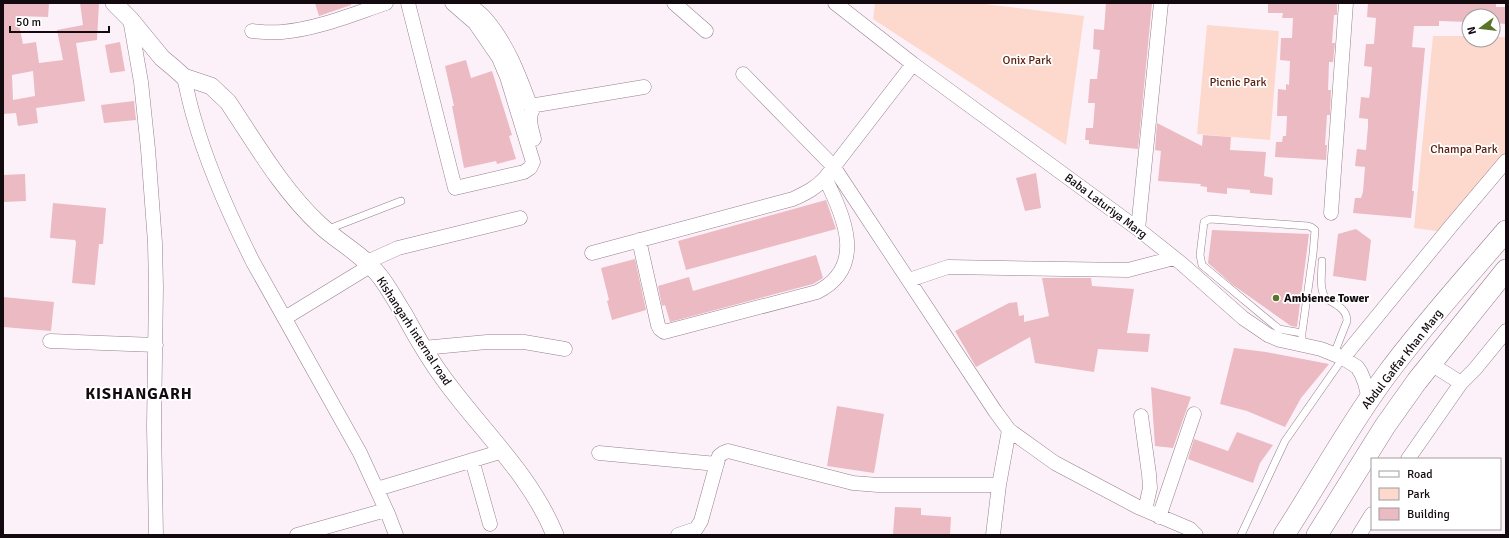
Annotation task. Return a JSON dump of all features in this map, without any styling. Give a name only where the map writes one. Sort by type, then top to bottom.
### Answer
[{"type":"main road","name":"Abdul Gaffar Khan Marg","points":[[1284,535],[1369,399],[1414,340],[1506,231]]},
{"type":"main road","points":[[1317,535],[1385,426],[1431,364],[1506,270]]},
{"type":"street","points":[[114,3],[130,19],[162,58],[184,77],[194,118],[215,178],[247,249],[360,453],[396,535]]},
{"type":"street","points":[[252,32],[283,32],[307,28],[338,20],[386,3]]},
{"type":"street","points":[[408,3],[455,188],[524,172],[530,168],[533,162],[507,77],[499,58],[475,23],[452,3]]},
{"type":"street","points":[[467,3],[485,18],[501,40],[513,60],[532,110]]},
{"type":"street","points":[[674,3],[706,31]]},
{"type":"street","name":"Baba Laturiya Marg","points":[[835,3],[913,64],[1138,229],[1174,258],[1199,270],[1243,318],[1268,335],[1280,340],[1302,339],[1339,356],[1357,367],[1366,383],[1369,399]]},
{"type":"street","points":[[1138,229],[1161,3]]},
{"type":"street","points":[[1331,214],[1346,3]]},
{"type":"street","points":[[130,19],[141,82],[148,149],[155,250],[156,345],[154,426],[156,535]]},
{"type":"street","points":[[592,253],[793,198],[808,192],[825,178],[913,64]]},
{"type":"street","points":[[743,74],[833,166],[995,412],[1009,430],[1055,463],[1159,517],[1190,530],[1196,535]]},
{"type":"street","name":"Kishangarh internal road","points":[[184,77],[210,86],[228,102],[280,179],[303,207],[326,230],[368,264],[386,284],[423,348],[447,383],[503,451],[532,492],[555,535]]},
{"type":"street","points":[[540,157],[530,124],[530,115],[536,105],[644,87]]},
{"type":"street","points":[[1339,356],[1506,161]]},
{"type":"street","points":[[639,240],[658,325],[664,332],[817,292],[827,287],[834,280],[841,269],[846,257],[848,242],[843,216],[825,178]]},
{"type":"street","points":[[285,318],[368,264],[398,248],[520,218]]},
{"type":"street","points":[[909,280],[948,267],[1128,270],[1174,258]]},
{"type":"street","points":[[1409,458],[1461,383],[1475,370],[1506,331]]},
{"type":"street","points":[[50,341],[156,345]]},
{"type":"street","points":[[423,348],[487,342],[524,342],[565,349]]},
{"type":"street","points":[[1431,364],[1461,383]]},
{"type":"street","points":[[1159,517],[1194,414]]},
{"type":"street","points":[[1141,416],[1150,488],[1145,510]]},
{"type":"street","points":[[992,535],[1009,430]]},
{"type":"street","points":[[377,489],[503,451]]},
{"type":"street","points":[[678,535],[696,529],[701,520],[719,456],[728,451],[853,483],[878,485],[999,485]]},
{"type":"street","points":[[599,453],[717,464]]},
{"type":"street","points":[[472,460],[490,524]]},
{"type":"street","points":[[297,535],[386,510]]},
{"type":"street","points":[[1363,534],[1371,516]]},
{"type":"lane","points":[[326,230],[401,201]]},
{"type":"lane","points":[[1199,270],[1204,222],[1207,220],[1311,226],[1315,230],[1302,339]]},
{"type":"lane","points":[[1241,535],[1285,441],[1339,356],[1347,316],[1345,311],[1323,296],[1321,288],[1322,261]]},
{"type":"green space","name":"Onix Park","points":[[875,3],[976,3],[1084,16],[1066,145],[873,19]]},
{"type":"green space","name":"Picnic Park","points":[[1207,25],[1279,31],[1270,140],[1197,134]]},
{"type":"green space","name":"Champa Park","points":[[1433,36],[1461,36],[1461,48],[1501,48],[1501,37],[1506,37],[1506,163],[1452,233],[1414,228]]},
{"type":"building","points":[[3,3],[49,3],[48,17],[17,16],[23,44],[36,42],[39,63],[63,60],[57,30],[83,25],[80,3],[99,3],[97,40],[76,43],[85,101],[36,108],[38,123],[18,126],[16,113],[3,114]],"holes":[[[33,71],[35,96],[13,100],[12,75]]]},
{"type":"building","points":[[315,3],[351,3],[351,5],[319,16]]},
{"type":"building","points":[[1106,3],[1152,3],[1138,149],[1089,144],[1089,140],[1085,140],[1086,128],[1093,128],[1095,103],[1088,103],[1090,79],[1097,79],[1100,50],[1093,49],[1094,29],[1104,30]]},
{"type":"building","points":[[1268,3],[1337,4],[1337,15],[1334,15],[1332,43],[1335,43],[1333,62],[1329,62],[1328,90],[1331,90],[1330,115],[1327,115],[1325,145],[1327,145],[1326,160],[1275,157],[1276,142],[1282,142],[1283,136],[1286,136],[1287,116],[1277,116],[1278,89],[1286,90],[1286,84],[1289,85],[1290,61],[1280,60],[1281,38],[1292,38],[1293,18],[1282,18],[1283,13],[1268,13]]},
{"type":"building","points":[[1368,3],[1496,3],[1496,7],[1506,7],[1506,24],[1501,24],[1501,8],[1461,8],[1461,22],[1439,21],[1439,26],[1414,26],[1412,47],[1425,48],[1412,191],[1414,191],[1411,218],[1353,213],[1355,198],[1361,198],[1363,192],[1365,167],[1355,166],[1357,149],[1366,150],[1368,119],[1359,118],[1361,97],[1369,98],[1372,67],[1364,66],[1366,44],[1374,44],[1376,18],[1367,17]]},
{"type":"building","points":[[120,42],[125,71],[110,73],[105,45]]},
{"type":"building","points":[[466,60],[471,78],[492,71],[512,135],[509,136],[516,159],[497,164],[496,161],[464,168],[452,106],[454,106],[445,66]]},
{"type":"building","points":[[134,101],[136,120],[104,123],[101,105]]},
{"type":"building","points":[[1157,123],[1202,146],[1203,135],[1231,137],[1230,150],[1266,152],[1264,176],[1273,178],[1272,195],[1250,193],[1250,190],[1227,188],[1227,194],[1207,192],[1207,187],[1200,186],[1201,184],[1158,181],[1161,151],[1155,150]]},
{"type":"building","points":[[1036,173],[1041,208],[1025,211],[1016,178]]},
{"type":"building","points":[[25,174],[26,201],[3,202],[3,175]]},
{"type":"building","points":[[826,200],[836,229],[686,270],[678,241]]},
{"type":"building","points":[[53,203],[106,208],[103,244],[99,244],[95,285],[72,283],[76,242],[75,240],[50,238]]},
{"type":"building","points":[[1356,229],[1371,240],[1366,281],[1333,276],[1338,234]]},
{"type":"building","name":"Ambience Tower","points":[[1212,230],[1309,234],[1297,327],[1291,326],[1233,285],[1208,263]]},
{"type":"building","points":[[816,255],[823,278],[813,284],[670,322],[665,305],[662,306],[658,286],[689,277],[693,291]]},
{"type":"building","points":[[635,259],[646,310],[612,320],[607,301],[609,300],[601,268]]},
{"type":"building","points":[[1042,278],[1091,278],[1092,286],[1134,289],[1127,333],[1150,334],[1148,352],[1098,349],[1094,372],[1035,363],[1030,337],[976,367],[955,331],[1009,303],[1017,302],[1019,316],[1024,315],[1024,322],[1049,316]]},
{"type":"building","points":[[3,297],[54,302],[51,331],[3,327]]},
{"type":"building","points":[[1234,348],[1266,352],[1329,364],[1301,398],[1285,427],[1247,411],[1220,404]]},
{"type":"building","points":[[1151,387],[1191,397],[1173,448],[1155,446]]},
{"type":"building","points":[[837,406],[884,414],[874,473],[827,466]]},
{"type":"building","points":[[1237,432],[1273,445],[1260,463],[1253,483],[1188,459],[1194,439],[1228,451]]},
{"type":"building","points":[[895,507],[921,508],[921,515],[951,517],[950,535],[893,535]]},
{"type":"place","name":"Ambience Tower","points":[[1276,298]]},
{"type":"district","name":"KISHANGARH","points":[[139,393]]}]
